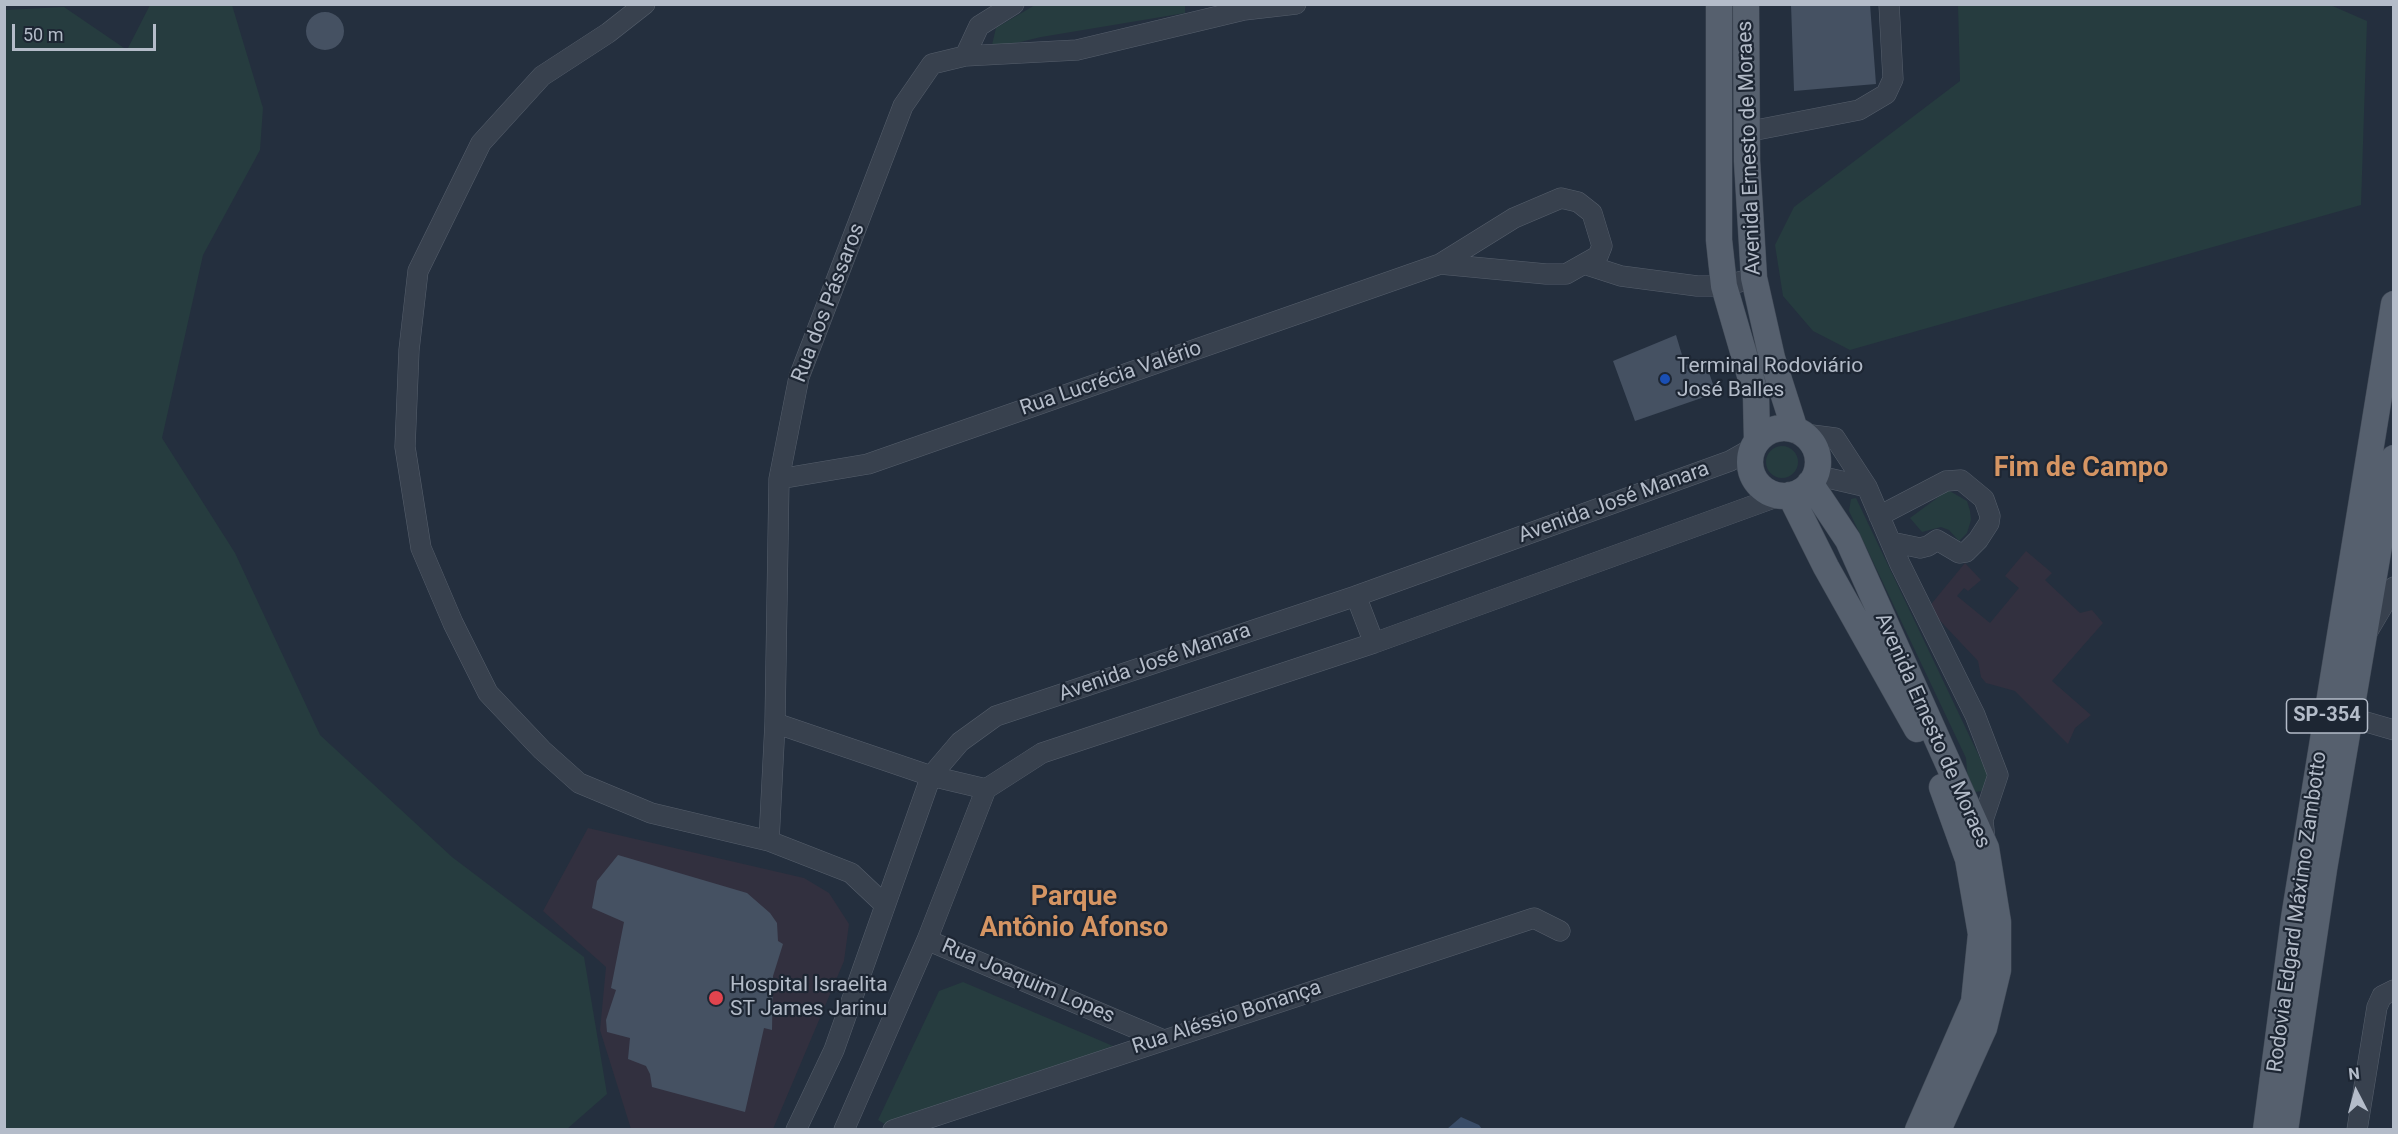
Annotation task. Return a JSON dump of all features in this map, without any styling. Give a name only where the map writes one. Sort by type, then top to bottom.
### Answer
[{"type":"main road","name":"Avenida Ernesto de Moraes","points":[[1719,4],[1719,240],[1724,285],[1756,396],[1755,444]]},
{"type":"main road","name":"Avenida Ernesto de Moraes","points":[[1746,4],[1746,132],[1754,278],[1772,358],[1800,432]]},
{"type":"main road","name":"Rodovia Edgard Máximo Zambotto","points":[[2266,1130],[2294,918],[2394,304]]},
{"type":"main road","points":[[1774,430],[1800,432],[1815,448],[1818,466],[1799,487],[1765,489],[1753,475],[1750,457],[1755,444],[1774,430]]},
{"type":"main road","name":"Rodovia Edgard Máximo Zambotto","points":[[2285,1130],[2349,717],[2394,458]]},
{"type":"main road","name":"Avenida Ernesto de Moraes","points":[[1799,487],[1848,540],[1986,848],[1998,922],[1998,970],[1984,1028],[1938,1130]]},
{"type":"main road","name":"Avenida Ernesto de Moraes","points":[[1799,487],[1826,567],[1928,749],[1968,859],[1982,934],[1974,1002],[1918,1130]]},
{"type":"street","points":[[645,4],[608,33],[542,76],[481,143],[418,271],[409,350],[405,447],[421,548],[453,623],[488,693],[542,750],[579,783],[651,813],[770,841],[850,873],[885,905]]},
{"type":"street","points":[[965,56],[979,26],[1014,4]]},
{"type":"street","name":"Rua dos Pássaros","points":[[770,841],[775,723],[779,479],[799,377],[903,106],[932,64],[965,56],[1077,50],[1235,7],[1296,4]]},
{"type":"street","points":[[1746,132],[1859,110],[1886,93],[1893,79],[1889,4]]},
{"type":"street","name":"Rua Lucrécia Valério","points":[[779,479],[868,464],[1440,264],[1514,218],[1561,198],[1578,202],[1592,213],[1597,223],[1602,246],[1598,256],[1587,265],[1566,274],[1440,264]]},
{"type":"street","points":[[1587,265],[1621,276],[1697,286],[1724,285],[1754,278]]},
{"type":"street","points":[[1800,432],[1834,438],[1867,487],[1990,752],[1998,775],[1983,820],[1986,848]]},
{"type":"street","name":"Avenida José Manara","points":[[796,1130],[834,1050],[931,776],[960,742],[996,716],[1356,596],[1730,461],[1755,444]]},
{"type":"street","points":[[1879,516],[1946,481],[1961,480],[1984,499],[1990,516],[1989,523],[1978,540],[1966,552],[1959,553],[1944,542],[1936,540],[1920,548],[1891,542]]},
{"type":"street","points":[[844,1130],[927,940],[986,789],[1042,753],[1374,643],[1799,487],[1867,487]]},
{"type":"street","points":[[2364,638],[2394,587]]},
{"type":"street","points":[[1356,596],[1374,643]]},
{"type":"street","points":[[2349,717],[2394,730]]},
{"type":"street","points":[[775,723],[931,776],[986,789]]},
{"type":"street","name":"Rua Aléssio Bonança","points":[[893,1130],[1161,1039],[1534,918],[1560,932]]},
{"type":"street","name":"Rua Joaquim Lopes","points":[[927,940],[1161,1039]]},
{"type":"street","points":[[2357,1130],[2377,1007],[2382,996],[2394,990]]},
{"type":"shaded area","points":[[2026,551],[2052,573],[2045,580],[2080,613],[2092,610],[2103,623],[2052,681],[2091,715],[2075,728],[2068,744],[2015,691],[1986,683],[1981,677],[1978,661],[1928,608],[1965,563],[1981,580],[1968,591],[1964,588],[1957,596],[1990,623],[2019,588],[2005,576]]},
{"type":"shaded area","name":"Hospital Israelita ST James Jarinu","points":[[588,828],[804,878],[829,893],[849,924],[844,961],[773,1129],[631,1129],[600,1030],[606,967],[543,911]]},
{"type":"green space","points":[[2328,4],[2367,21],[2361,205],[1850,350],[1813,331],[1783,296],[1775,245],[1794,207],[1960,81],[1958,5]]},
{"type":"green space","points":[[150,5],[232,5],[263,108],[260,150],[203,255],[162,438],[235,553],[320,735],[452,857],[584,957],[607,1094],[567,1129],[5,1129],[5,10],[64,7],[127,50]]},
{"type":"green space","points":[[1035,5],[1185,5],[1185,13],[1041,37],[991,49],[996,28]]},
{"type":"green space","points":[[1782,446],[1793,451],[1798,462],[1793,473],[1782,478],[1771,473],[1766,462],[1771,451]]},
{"type":"green space","points":[[1948,490],[1967,501],[1970,511],[1971,520],[1967,533],[1959,541],[1949,530],[1941,527],[1922,532],[1910,518]]},
{"type":"green space","points":[[1856,498],[1989,777],[1982,791],[1969,793],[1966,758],[1849,511],[1851,499]]},
{"type":"green space","points":[[963,982],[1113,1046],[893,1129],[878,1120],[939,991]]},
{"type":"water","points":[[1461,1117],[1479,1125],[1482,1129],[1447,1129]]},
{"type":"building","points":[[1791,4],[1870,4],[1876,84],[1794,91]]},
{"type":"building","points":[[325,12],[338,18],[344,31],[338,44],[325,50],[312,44],[306,31],[312,18]]},
{"type":"building","name":"Terminal Rodoviário José Balles","points":[[1676,335],[1685,365],[1705,361],[1716,393],[1635,421],[1613,361]]},
{"type":"building","points":[[618,855],[747,893],[770,913],[777,923],[778,941],[783,944],[773,976],[772,1030],[764,1028],[745,1112],[652,1087],[646,1066],[628,1059],[630,1038],[607,1032],[606,1020],[616,990],[611,988],[624,922],[592,908],[597,881]]},
{"type":"place","name":"Terminal Rodoviário José Balles","points":[[1665,379]]},
{"type":"place","name":"Hospital Israelita ST James Jarinu","points":[[716,998]]},
{"type":"district","name":"Fim de Campo","points":[[2081,469]]},
{"type":"district","name":"Parque Antônio Afonso","points":[[1074,914]]}]
